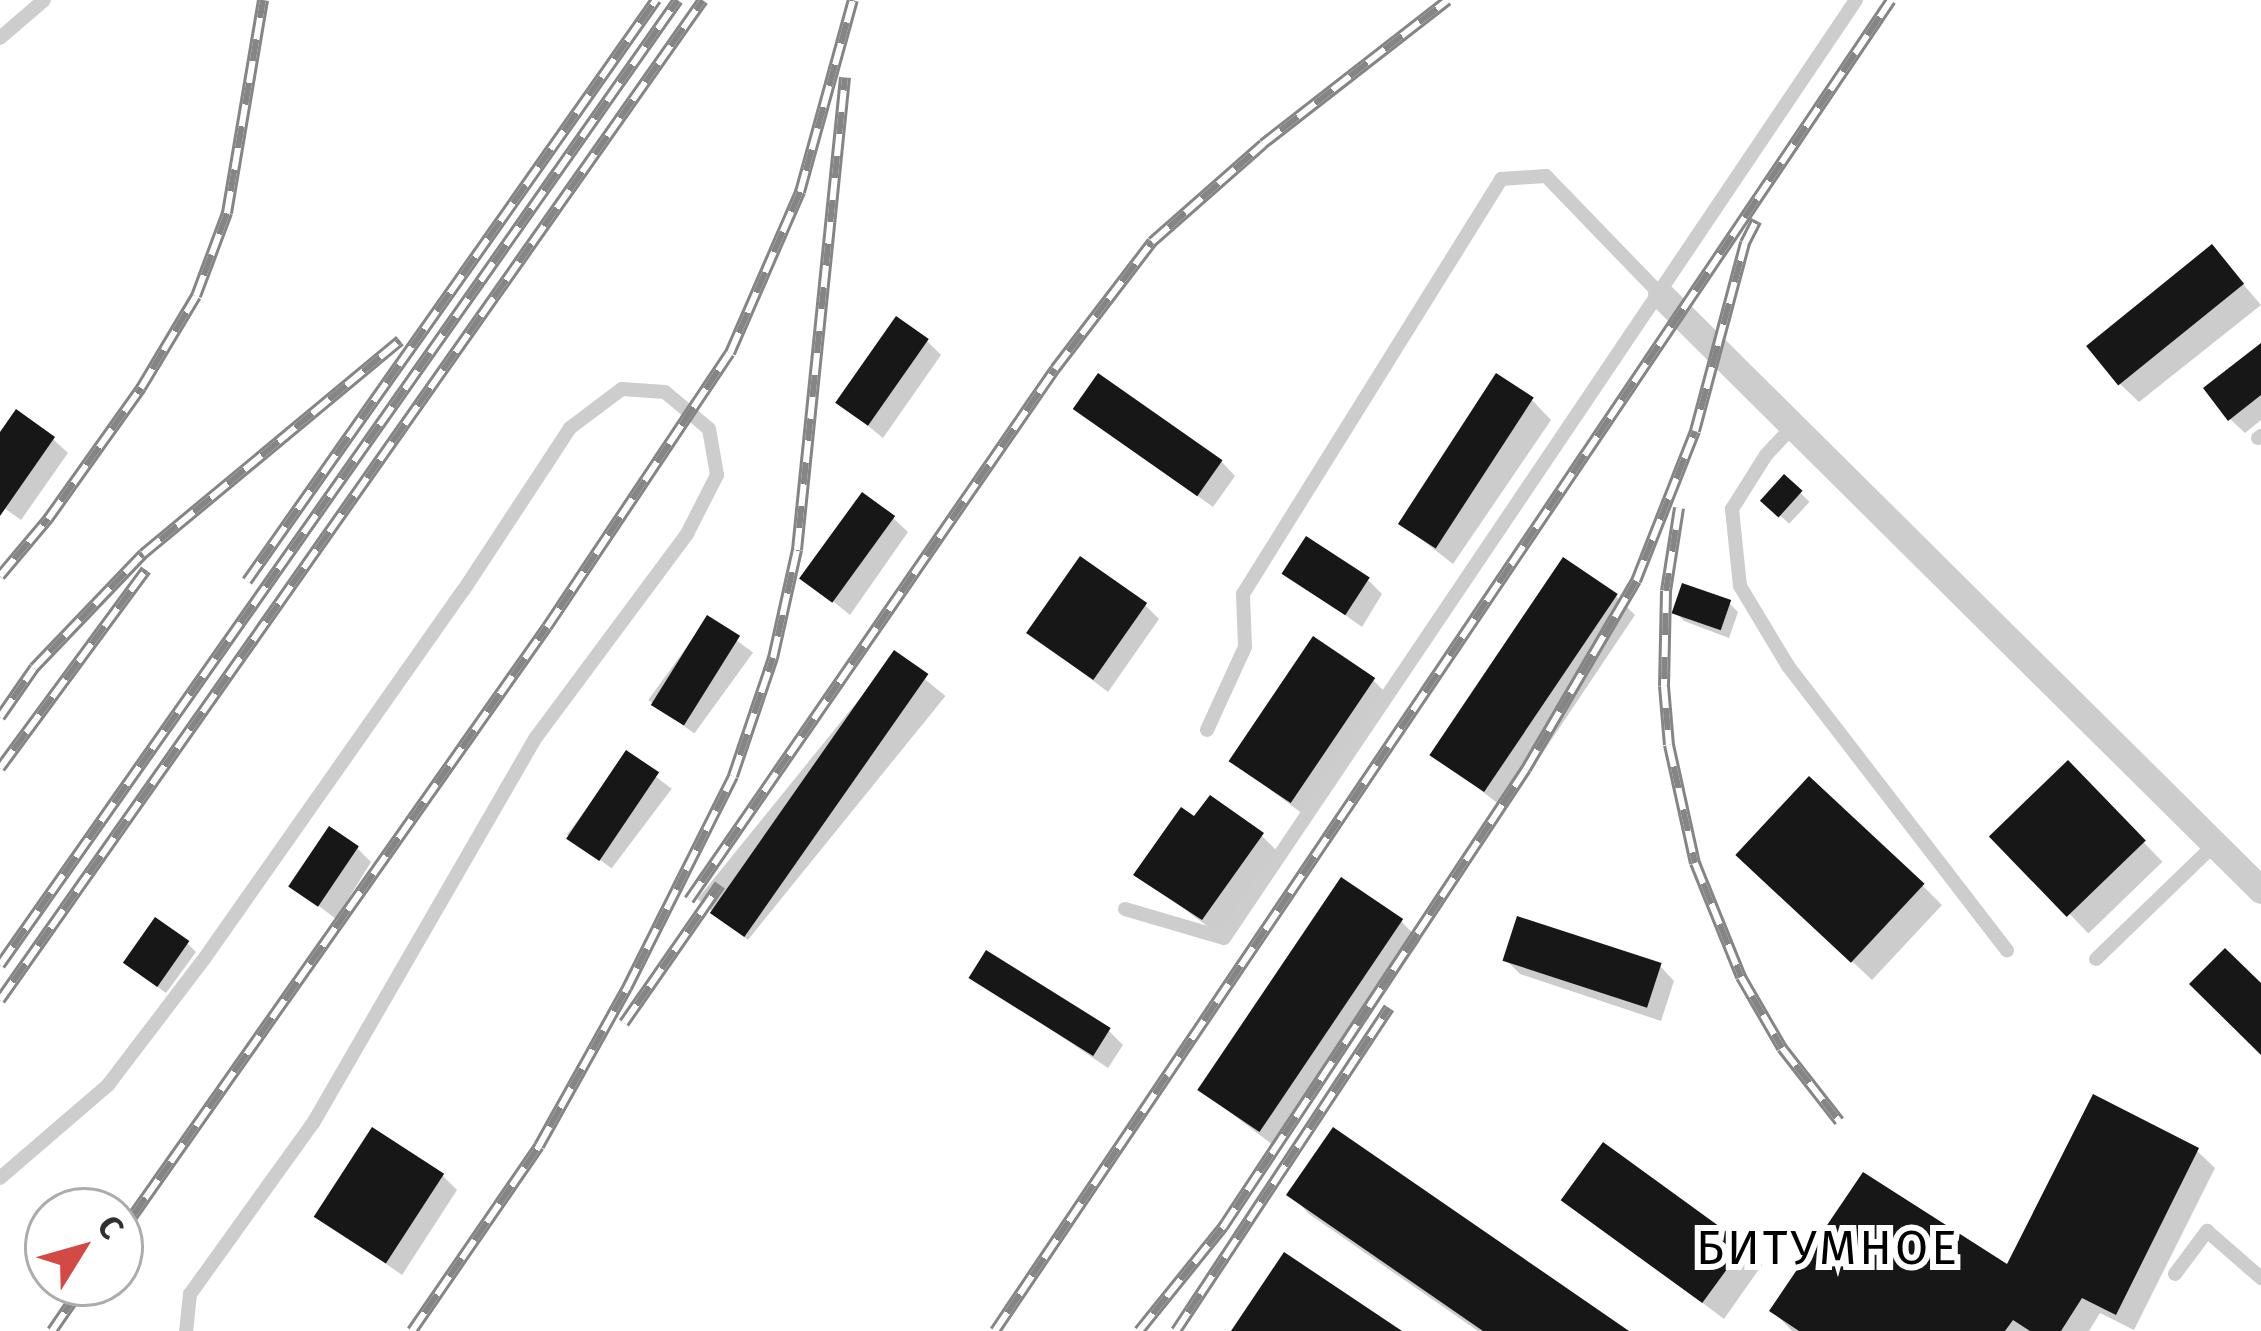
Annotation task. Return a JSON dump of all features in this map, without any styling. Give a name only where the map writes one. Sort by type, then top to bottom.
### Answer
[{"type":"street","points":[[1661,296],[2261,890]]},
{"type":"lane","points":[[0,38],[44,0]]},
{"type":"lane","points":[[1125,909],[1224,938],[1661,296],[1856,0]]},
{"type":"lane","points":[[1207,730],[1245,647],[1243,594],[1501,179],[1546,176],[1661,296]]},
{"type":"lane","points":[[0,1178],[108,1085],[289,842],[570,428],[622,389],[664,392],[709,429],[717,475],[687,534],[536,737],[313,1123],[190,1294],[186,1331]]},
{"type":"lane","points":[[1794,425],[1766,454],[1732,509],[1740,586],[1788,666],[2007,950]]},
{"type":"lane","points":[[2096,959],[2216,844]]},
{"type":"lane","points":[[2175,1274],[2207,1231],[2261,1278]]},
{"type":"building","points":[[2212,244],[2244,284],[2118,386],[2086,346]]},
{"type":"building","points":[[896,316],[929,339],[868,426],[835,403]]},
{"type":"building","points":[[2261,343],[2261,395],[2228,421],[2203,388]]},
{"type":"building","points":[[1098,373],[1223,460],[1197,496],[1073,409]]},
{"type":"building","points":[[1496,373],[1534,398],[1436,548],[1398,524]]},
{"type":"building","points":[[16,409],[55,437],[0,516],[0,432]]},
{"type":"building","points":[[1784,474],[1803,491],[1778,517],[1760,501]]},
{"type":"building","points":[[862,492],[895,516],[832,603],[799,579]]},
{"type":"building","points":[[1306,536],[1370,577],[1345,615],[1281,574]]},
{"type":"building","points":[[1080,556],[1147,603],[1093,680],[1026,633]]},
{"type":"building","points":[[1563,557],[1618,594],[1484,792],[1429,755]]},
{"type":"building","points":[[1682,583],[1731,600],[1721,630],[1672,613]]},
{"type":"building","points":[[707,615],[740,636],[684,726],[651,705]]},
{"type":"building","points":[[1313,636],[1375,678],[1291,803],[1229,761]]},
{"type":"building","points":[[894,650],[928,674],[744,937],[710,913]]},
{"type":"building","points":[[626,750],[659,772],[599,861],[566,839]]},
{"type":"building","points":[[2068,760],[2146,841],[2067,917],[1989,836]]},
{"type":"building","points":[[1809,776],[1925,884],[1851,963],[1735,855]]},
{"type":"building","points":[[1210,795],[1264,833],[1202,920],[1133,875],[1181,807],[1194,816]]},
{"type":"building","points":[[329,826],[359,846],[318,907],[288,887]]},
{"type":"building","points":[[1341,877],[1403,919],[1259,1132],[1197,1090]]},
{"type":"building","points":[[1517,916],[1662,963],[1647,1008],[1502,961]]},
{"type":"building","points":[[155,917],[189,941],[157,987],[123,963]]},
{"type":"building","points":[[2225,948],[2261,983],[2261,1055],[2189,984]]},
{"type":"building","points":[[986,950],[1111,1028],[1093,1056],[969,978]]},
{"type":"building","points":[[2093,1094],[2199,1148],[2116,1315],[2082,1298],[2061,1331],[2030,1331],[2013,1320],[2005,1331],[1799,1331],[1769,1311],[1863,1172],[2007,1264]]},
{"type":"building","points":[[372,1127],[444,1174],[386,1264],[314,1217]]},
{"type":"building","points":[[1333,1127],[1629,1331],[1483,1331],[1286,1195]]},
{"type":"building","points":[[1603,1142],[1745,1245],[1702,1303],[1561,1200]]},
{"type":"building","points":[[1284,1252],[1402,1331],[1231,1331]]},
{"type":"railway","points":[[0,576],[48,519],[141,388],[196,296],[227,213],[263,0]]},
{"type":"railway","points":[[247,581],[656,0]]},
{"type":"railway","points":[[0,965],[678,0]]},
{"type":"railway","points":[[0,1000],[703,0]]},
{"type":"railway","points":[[144,1200],[547,627],[730,353],[800,192],[853,0]]},
{"type":"railway","points":[[689,900],[1055,369],[1152,242],[1263,144],[1448,0]]},
{"type":"railway","points":[[995,1331],[1891,0]]},
{"type":"railway","points":[[412,1331],[539,1146],[627,988],[733,776],[773,658],[797,550],[845,77]]},
{"type":"railway","points":[[1139,1331],[1223,1227],[1526,769],[1636,581],[1695,431],[1745,243],[1756,221]]},
{"type":"railway","points":[[0,717],[34,668],[143,554],[400,341]]},
{"type":"railway","points":[[1679,508],[1666,591],[1664,686],[1669,745],[1695,863],[1741,977],[1782,1048],[1839,1121]]},
{"type":"railway","points":[[0,768],[146,570]]},
{"type":"railway","points":[[624,1023],[720,885]]},
{"type":"railway","points":[[1176,1331],[1389,1008]]},
{"type":"railway","points":[[52,1331],[68,1307]]},
{"type":"district","name":"БИТУМНОЕ","points":[[1828,1249]]}]
